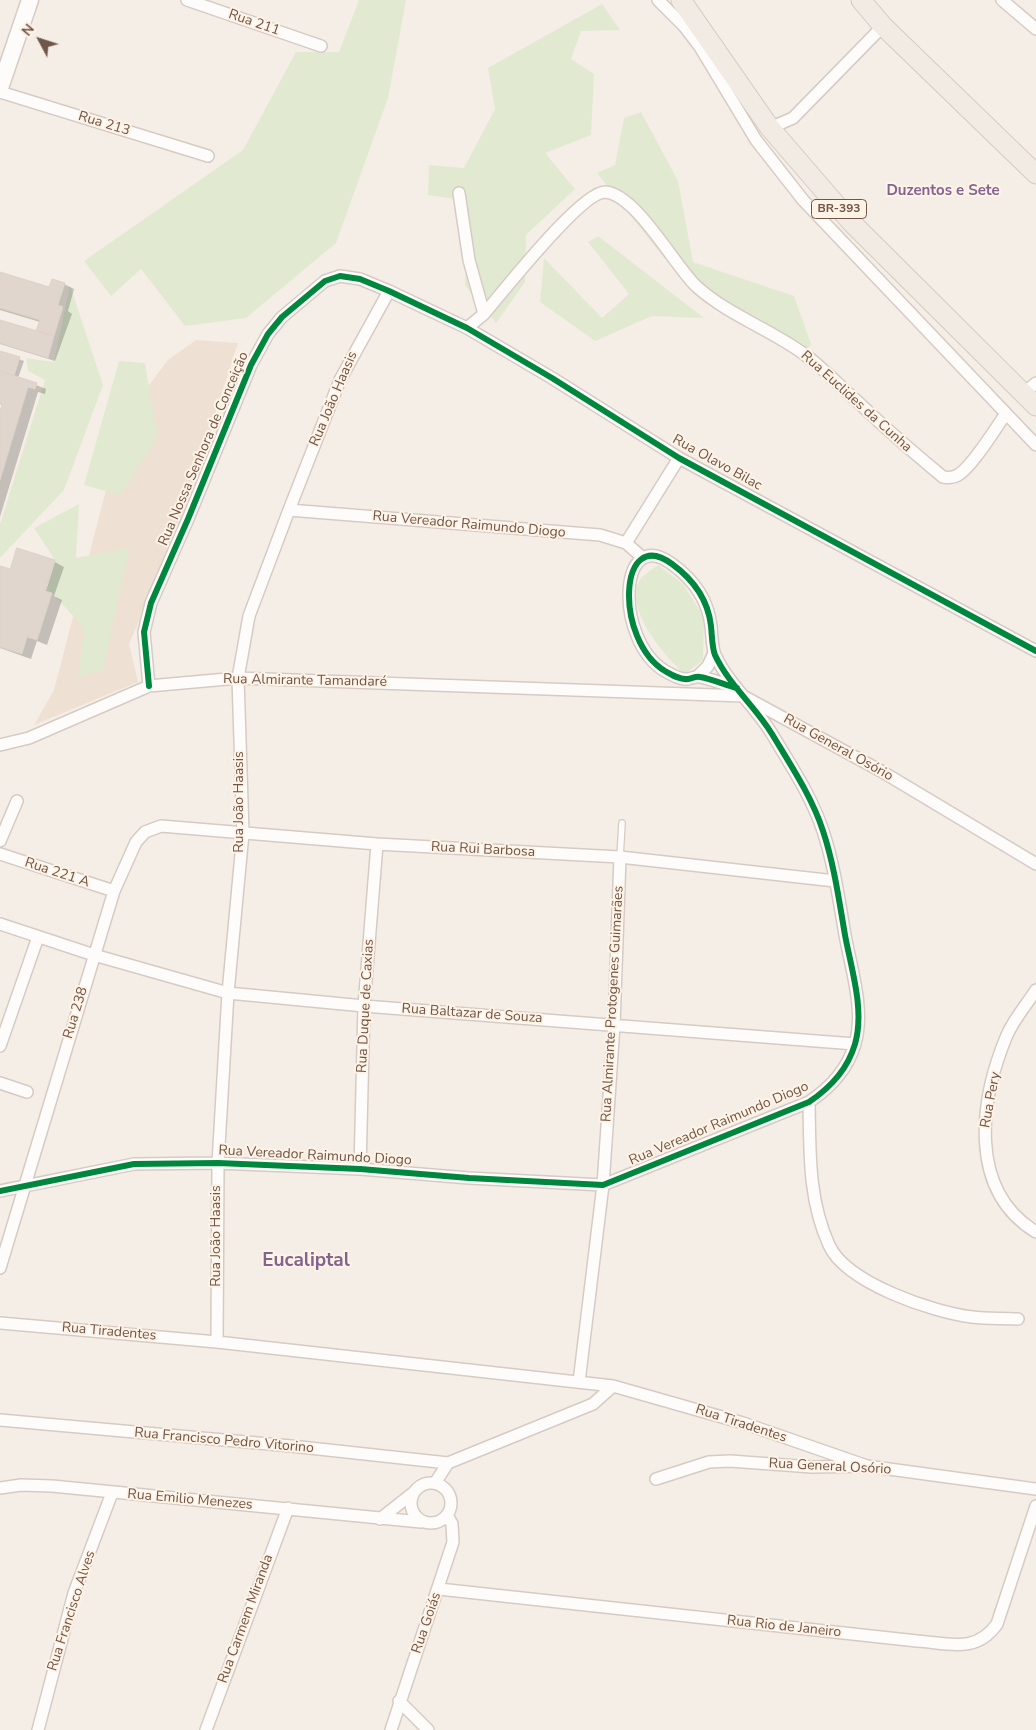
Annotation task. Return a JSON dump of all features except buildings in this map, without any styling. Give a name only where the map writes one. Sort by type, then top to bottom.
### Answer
[{"type":"main road","name":"BR-393","points":[[681,0],[770,128],[851,222],[1032,394]]},
{"type":"main road","points":[[861,0],[883,26],[1036,174]]},
{"type":"street","points":[[0,90],[30,0]]},
{"type":"street","name":"Rua 211","points":[[187,0],[321,46]]},
{"type":"street","points":[[658,0],[684,26],[700,47],[756,140],[803,200],[1036,445]]},
{"type":"street","points":[[1002,0],[1036,29]]},
{"type":"street","points":[[770,128],[793,118],[883,26]]},
{"type":"street","name":"Rua 213","points":[[0,90],[208,156]]},
{"type":"street","name":"Rua Euclides da Cunha","points":[[467,328],[484,314],[573,211],[591,196],[604,192],[615,196],[630,206],[648,225],[695,284],[720,305],[796,348],[820,366],[902,443],[943,478],[951,478],[960,474],[1005,414]]},
{"type":"street","points":[[459,193],[469,260],[484,314]]},
{"type":"street","name":"Rua Nossa Senhora de Conceição","points":[[149,686],[144,632],[151,603],[188,519],[251,365],[268,334],[282,317],[325,281],[340,276],[360,279],[389,291]]},
{"type":"street","name":"Rua Olavo Bilac","points":[[389,291],[467,328],[552,378],[679,458],[1036,651]]},
{"type":"street","name":"Rua João Haasis","points":[[217,1342],[218,1163],[228,993],[243,833],[238,678],[250,616],[288,510],[340,380],[389,291]]},
{"type":"street","points":[[626,543],[679,458]]},
{"type":"street","name":"Rua Vereador Raimundo Diogo","points":[[0,1191],[134,1164],[218,1163],[360,1169],[469,1178],[603,1185],[809,1102],[827,1089],[842,1070],[855,1044],[858,1020],[856,997],[835,881],[823,830],[808,798],[771,732],[740,692],[714,653],[708,609],[697,587],[682,571],[665,558],[654,555],[643,558],[626,543],[600,535],[288,510]]},
{"type":"street","points":[[643,558],[633,569],[629,584],[628,607],[633,630],[646,652],[662,670],[678,678],[689,679],[698,676],[708,666],[714,653]]},
{"type":"street","points":[[698,676],[740,692]]},
{"type":"street","name":"Rua Almirante Tamandaré","points":[[0,745],[29,738],[149,686],[238,678],[622,692]]},
{"type":"street","name":"Rua General Osório","points":[[622,692],[740,692],[881,771],[1036,864]]},
{"type":"street","points":[[0,841],[17,801]]},
{"type":"street","name":"Rua Rui Barbosa","points":[[136,842],[145,832],[161,826],[377,844],[620,857],[835,881]]},
{"type":"street","name":"Rua 238","points":[[0,1268],[114,891],[136,842]]},
{"type":"street","name":"Rua Duque de Caxias","points":[[360,1169],[364,1006],[377,844]]},
{"type":"street","name":"Rua 221 A","points":[[0,854],[114,891]]},
{"type":"street","name":"Rua Almirante Protogenes Guimarães","points":[[580,1382],[603,1185],[614,1025],[620,857]]},
{"type":"street","name":"Rua Baltazar de Souza","points":[[0,924],[94,955],[228,993],[364,1006],[855,1044]]},
{"type":"street","points":[[0,1046],[38,937]]},
{"type":"street","name":"Rua Pery","points":[[1036,990],[1008,1034],[990,1089],[984,1125],[986,1157],[993,1182],[1004,1203],[1026,1226],[1036,1232]]},
{"type":"street","points":[[0,1083],[27,1092]]},
{"type":"street","points":[[809,1102],[810,1181],[817,1215],[830,1247],[849,1270],[887,1292],[927,1306],[971,1317],[1018,1319]]},
{"type":"street","name":"Rua Tiradentes","points":[[0,1322],[217,1342],[613,1386],[743,1423],[868,1466]]},
{"type":"street","points":[[435,1483],[448,1464],[593,1404],[613,1386]]},
{"type":"street","name":"Rua Francisco Pedro Vitorino","points":[[0,1420],[291,1446],[448,1464]]},
{"type":"street","name":"Rua General Osório","points":[[656,1479],[708,1462],[730,1461],[812,1467],[868,1466],[1036,1489]]},
{"type":"street","points":[[380,1519],[413,1493],[426,1484],[435,1483],[442,1486],[451,1500],[447,1515],[436,1523],[421,1522],[411,1509],[413,1493]]},
{"type":"street","name":"Rua Emilio Menezes","points":[[0,1488],[21,1485],[52,1486],[421,1522]]},
{"type":"street","name":"Rua Francisco Alves","points":[[38,1730],[74,1593],[112,1493]]},
{"type":"street","name":"Rua Rio de Janeiro","points":[[439,1589],[907,1640],[971,1645],[989,1635],[997,1624],[1036,1506]]},
{"type":"street","name":"Rua Carmem Miranda","points":[[206,1730],[288,1508]]},
{"type":"street","name":"Rua Goiás","points":[[391,1730],[453,1542],[452,1524],[447,1515]]},
{"type":"street","points":[[400,1701],[428,1730]]},
{"type":"lane","name":"Rua Almirante Protogenes Guimarães","points":[[620,857],[622,824]]},
{"type":"shaded area","points":[[196,340],[238,343],[174,541],[129,644],[138,682],[34,725],[54,690],[125,417],[168,360]]},
{"type":"green space","points":[[359,0],[406,0],[388,98],[336,243],[246,318],[185,326],[141,269],[111,296],[84,261],[243,150],[296,52],[339,52]]},
{"type":"green space","points":[[602,4],[620,30],[581,31],[571,59],[594,74],[591,135],[545,153],[575,189],[526,235],[525,282],[496,323],[465,285],[467,201],[428,195],[429,165],[464,168],[495,109],[488,68]]},
{"type":"green space","points":[[641,112],[678,181],[693,262],[794,296],[811,344],[805,353],[765,323],[717,301],[664,258],[597,173],[615,165],[624,118]]},
{"type":"green space","points":[[598,236],[704,318],[652,316],[595,341],[540,302],[544,258],[602,318],[629,294],[588,242]]},
{"type":"green space","points":[[70,285],[103,385],[64,490],[0,558],[0,524],[45,380],[28,371],[26,358],[54,362]]},
{"type":"green space","points":[[119,361],[145,363],[157,437],[120,495],[84,485]]},
{"type":"green space","points":[[79,504],[76,558],[129,548],[103,670],[78,677],[84,628],[52,593],[45,591],[55,560],[34,528]]},
{"type":"green space","points":[[658,565],[683,584],[704,617],[703,660],[685,674],[667,656],[648,630],[640,615],[636,601],[636,588],[642,577]]},
{"type":"cycle path","points":[[149,686],[144,632],[151,603],[188,519],[251,365],[268,334],[282,317],[325,281],[340,276],[360,279],[467,328],[552,378],[679,458],[1036,651]]},
{"type":"cycle path","points":[[0,1191],[134,1164],[218,1163],[360,1169],[469,1178],[603,1185],[809,1102],[831,1084],[843,1069],[852,1053],[858,1031],[856,989],[836,882],[823,831],[807,793],[772,734],[758,714],[742,695],[735,686],[727,676],[715,655],[707,607],[699,591],[672,564],[654,556],[641,559],[633,572],[629,591],[631,613],[637,636],[648,656],[673,676],[685,679],[700,677],[709,679],[732,687],[737,688]]},
{"type":"district","name":"Duzentos e Sete","points":[[943,191]]},
{"type":"district","name":"Eucaliptal","points":[[306,1261]]}]
